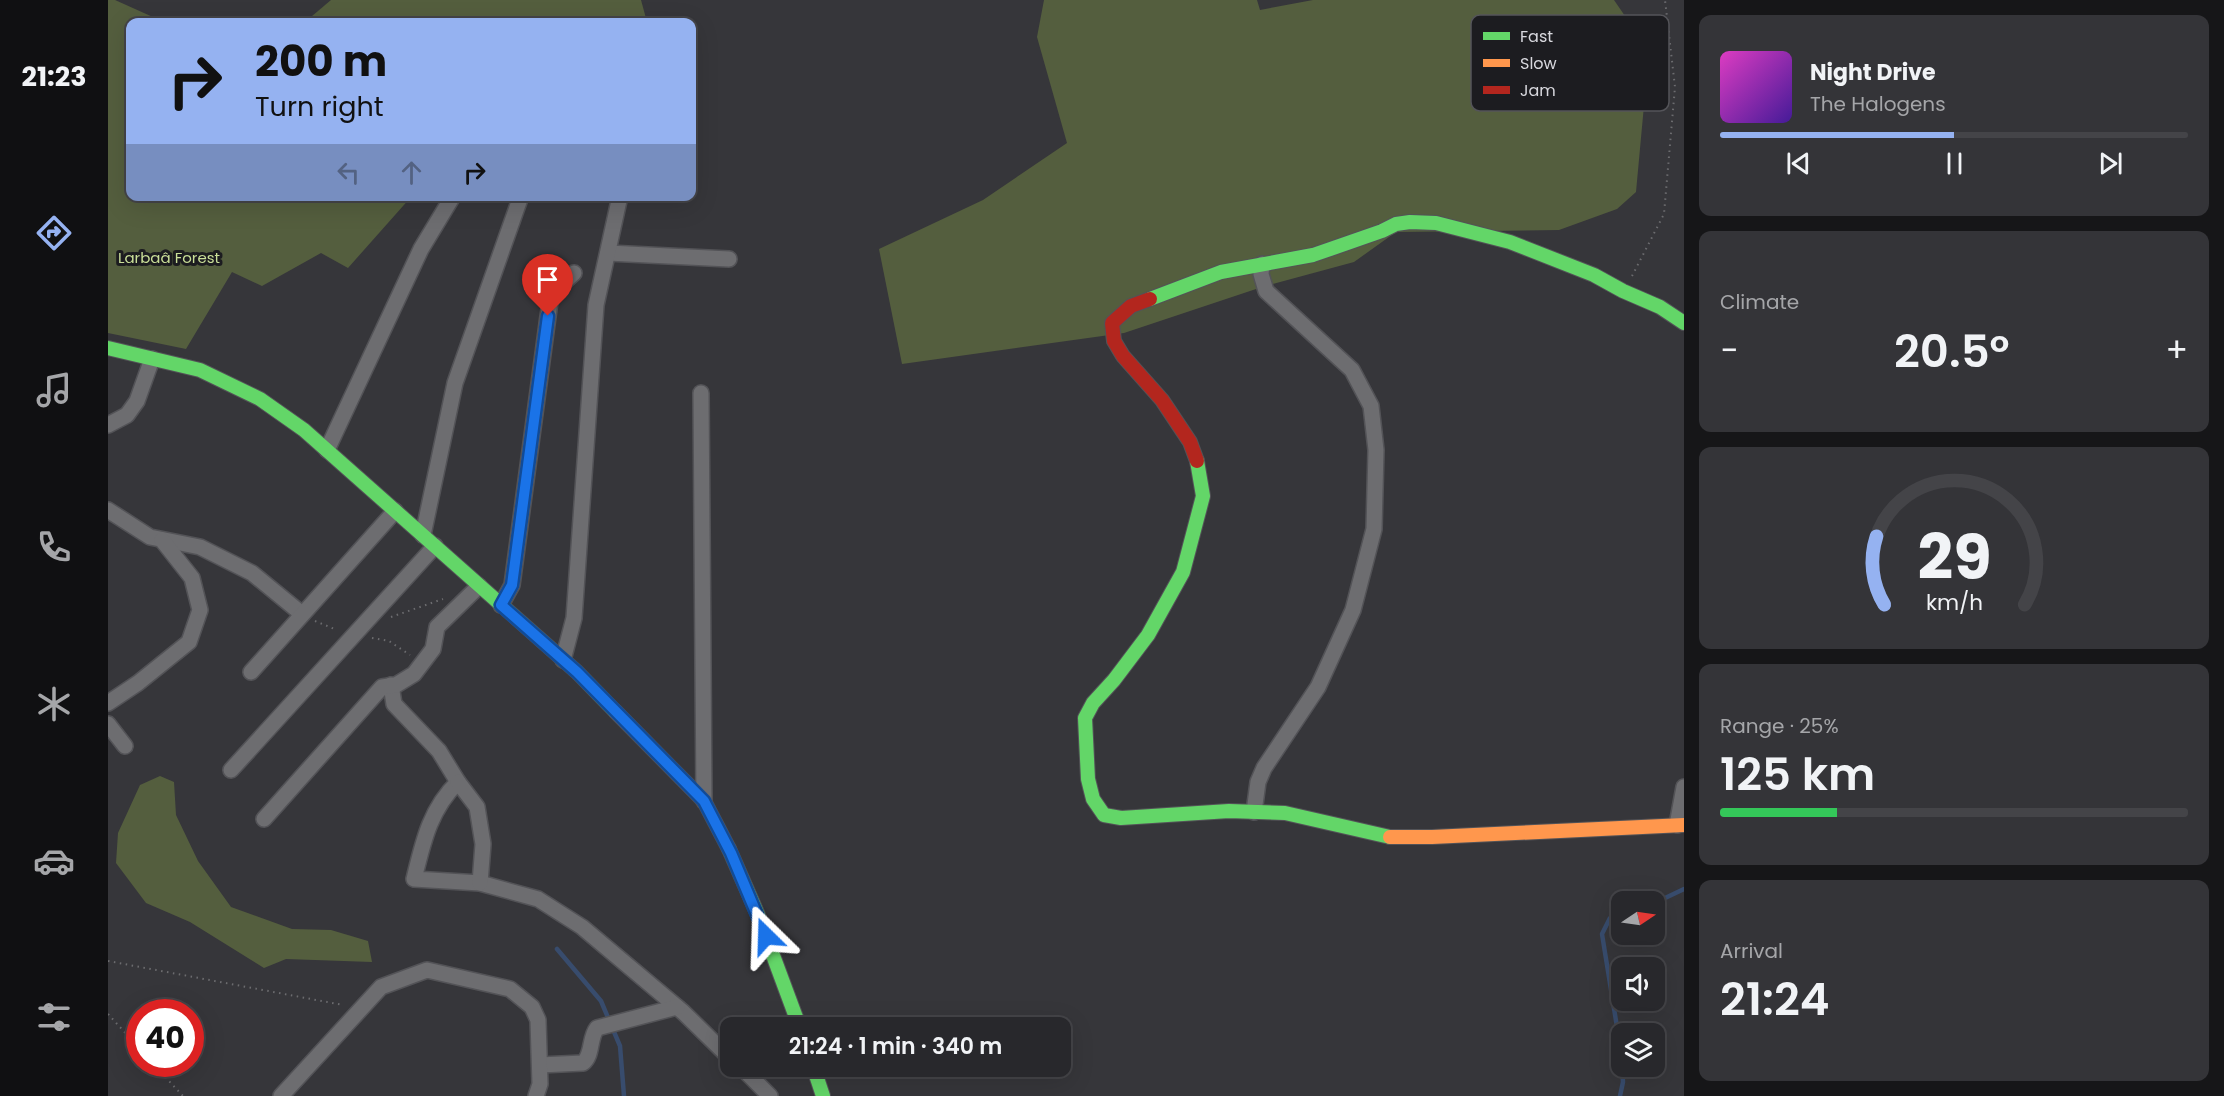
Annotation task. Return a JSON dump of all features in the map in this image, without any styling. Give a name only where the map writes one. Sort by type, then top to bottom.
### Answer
[{"type":"street","points":[[327,450],[421,249],[450,201]]},
{"type":"street","points":[[423,535],[455,383],[519,201]]},
{"type":"street","points":[[563,660],[574,618],[596,305],[619,201]]},
{"type":"street","points":[[1684,323],[1660,307],[1594,275],[1510,242],[1436,224],[1410,222],[1396,224],[1313,255],[1221,272],[1131,306],[1112,323],[1113,341],[1123,356],[1162,400],[1190,442],[1199,466],[1203,496],[1183,572],[1148,635],[1114,680],[1093,703],[1085,718],[1088,779],[1093,799],[1104,815],[1121,818],[1229,811],[1285,813],[1388,837],[1432,837],[1681,825],[1684,787]]},
{"type":"street","points":[[608,253],[729,259]]},
{"type":"street","points":[[1254,812],[1258,782],[1264,768],[1318,687],[1353,610],[1374,529],[1376,450],[1371,406],[1352,370],[1266,291],[1261,274],[1262,264]]},
{"type":"street","points":[[501,605],[512,585],[551,294],[574,273]]},
{"type":"street","points":[[108,348],[200,370],[260,399],[327,450],[563,660],[704,801],[731,853],[758,915],[796,1017]]},
{"type":"street","points":[[108,425],[127,415],[137,401],[152,359]]},
{"type":"street","points":[[701,393],[704,801]]},
{"type":"street","points":[[108,510],[150,537],[200,547],[252,573],[302,614]]},
{"type":"street","points":[[251,672],[395,511]]},
{"type":"street","points":[[108,703],[138,683],[189,642],[200,610],[192,578],[162,540]]},
{"type":"street","points":[[231,770],[435,546]]},
{"type":"street","points":[[264,819],[382,687],[414,674],[433,649],[437,627],[479,586]]},
{"type":"street","points":[[391,685],[394,704],[439,751],[477,807],[483,844],[480,883]]},
{"type":"street","points":[[108,724],[124,746]]},
{"type":"street","points":[[458,782],[447,793],[427,829],[414,879],[480,883],[538,899],[582,927],[677,1007],[720,1048]]},
{"type":"street","points":[[281,1096],[381,987],[427,970],[510,989],[532,1007],[538,1020],[540,1084],[536,1096]]},
{"type":"street","points":[[540,1065],[583,1063],[588,1059],[597,1028],[677,1007]]},
{"type":"street","points":[[751,1077],[770,1096]]},
{"type":"street","points":[[817,1077],[823,1096]]},
{"type":"path","points":[[1665,0],[1667,15]]},
{"type":"path","points":[[1623,291],[1664,214],[1675,87],[1669,35]]},
{"type":"path","points":[[371,616],[395,617],[447,597]]},
{"type":"path","points":[[108,962],[361,1009]]},
{"type":"path","points":[[108,1014],[126,1034]]},
{"type":"path","points":[[165,1077],[183,1096]]},
{"type":"green space","name":"Larbaâ Forest","points":[[108,0],[115,0],[155,18],[126,18],[126,201],[407,201],[348,268],[321,253],[262,286],[232,272],[186,349],[108,333]]},
{"type":"green space","points":[[331,0],[641,0],[646,18],[310,18]]},
{"type":"green space","points":[[1044,0],[1257,0],[1260,10],[1313,0],[1614,0],[1624,15],[1471,15],[1471,111],[1643,111],[1636,192],[1617,209],[1559,230],[1396,232],[1354,262],[1262,287],[1124,333],[902,364],[879,249],[983,200],[1067,143],[1037,37]]},
{"type":"green space","points":[[160,776],[174,782],[176,815],[198,861],[231,907],[292,929],[331,930],[368,941],[372,962],[286,959],[264,968],[190,922],[146,903],[116,863],[118,833],[140,785]]},
{"type":"waterway","points":[[1665,898],[1684,889]]},
{"type":"waterway","points":[[1611,917],[1602,934],[1616,1023]]},
{"type":"waterway","points":[[557,949],[601,1001],[620,1046],[624,1096]]},
{"type":"waterway","points":[[1620,1096],[1623,1077]]},
{"type":"traffic: fast","points":[[1150,299],[1221,272],[1313,255],[1396,224],[1436,223],[1510,242],[1594,275],[1660,307],[1684,323]]},
{"type":"traffic: fast","points":[[108,348],[200,370],[260,399],[304,430],[577,672],[615,711]]},
{"type":"traffic: fast","points":[[1197,461],[1203,496],[1183,572],[1148,635],[1114,680],[1093,703],[1085,718],[1088,779],[1093,799],[1104,815],[1121,818],[1229,811],[1285,813],[1390,837]]},
{"type":"traffic: fast","points":[[729,849],[758,915],[796,1017]]},
{"type":"traffic: fast","points":[[817,1077],[823,1096]]},
{"type":"traffic: slow","points":[[615,711],[704,801],[729,849]]},
{"type":"traffic: slow","points":[[1390,837],[1684,825]]},
{"type":"traffic: jam","points":[[1150,299],[1131,306],[1112,323],[1114,341],[1123,356],[1162,400],[1190,442],[1197,461]]},
{"type":"route","points":[[548,316],[512,585],[501,605],[577,672],[704,801],[731,853],[766,936]]}]
